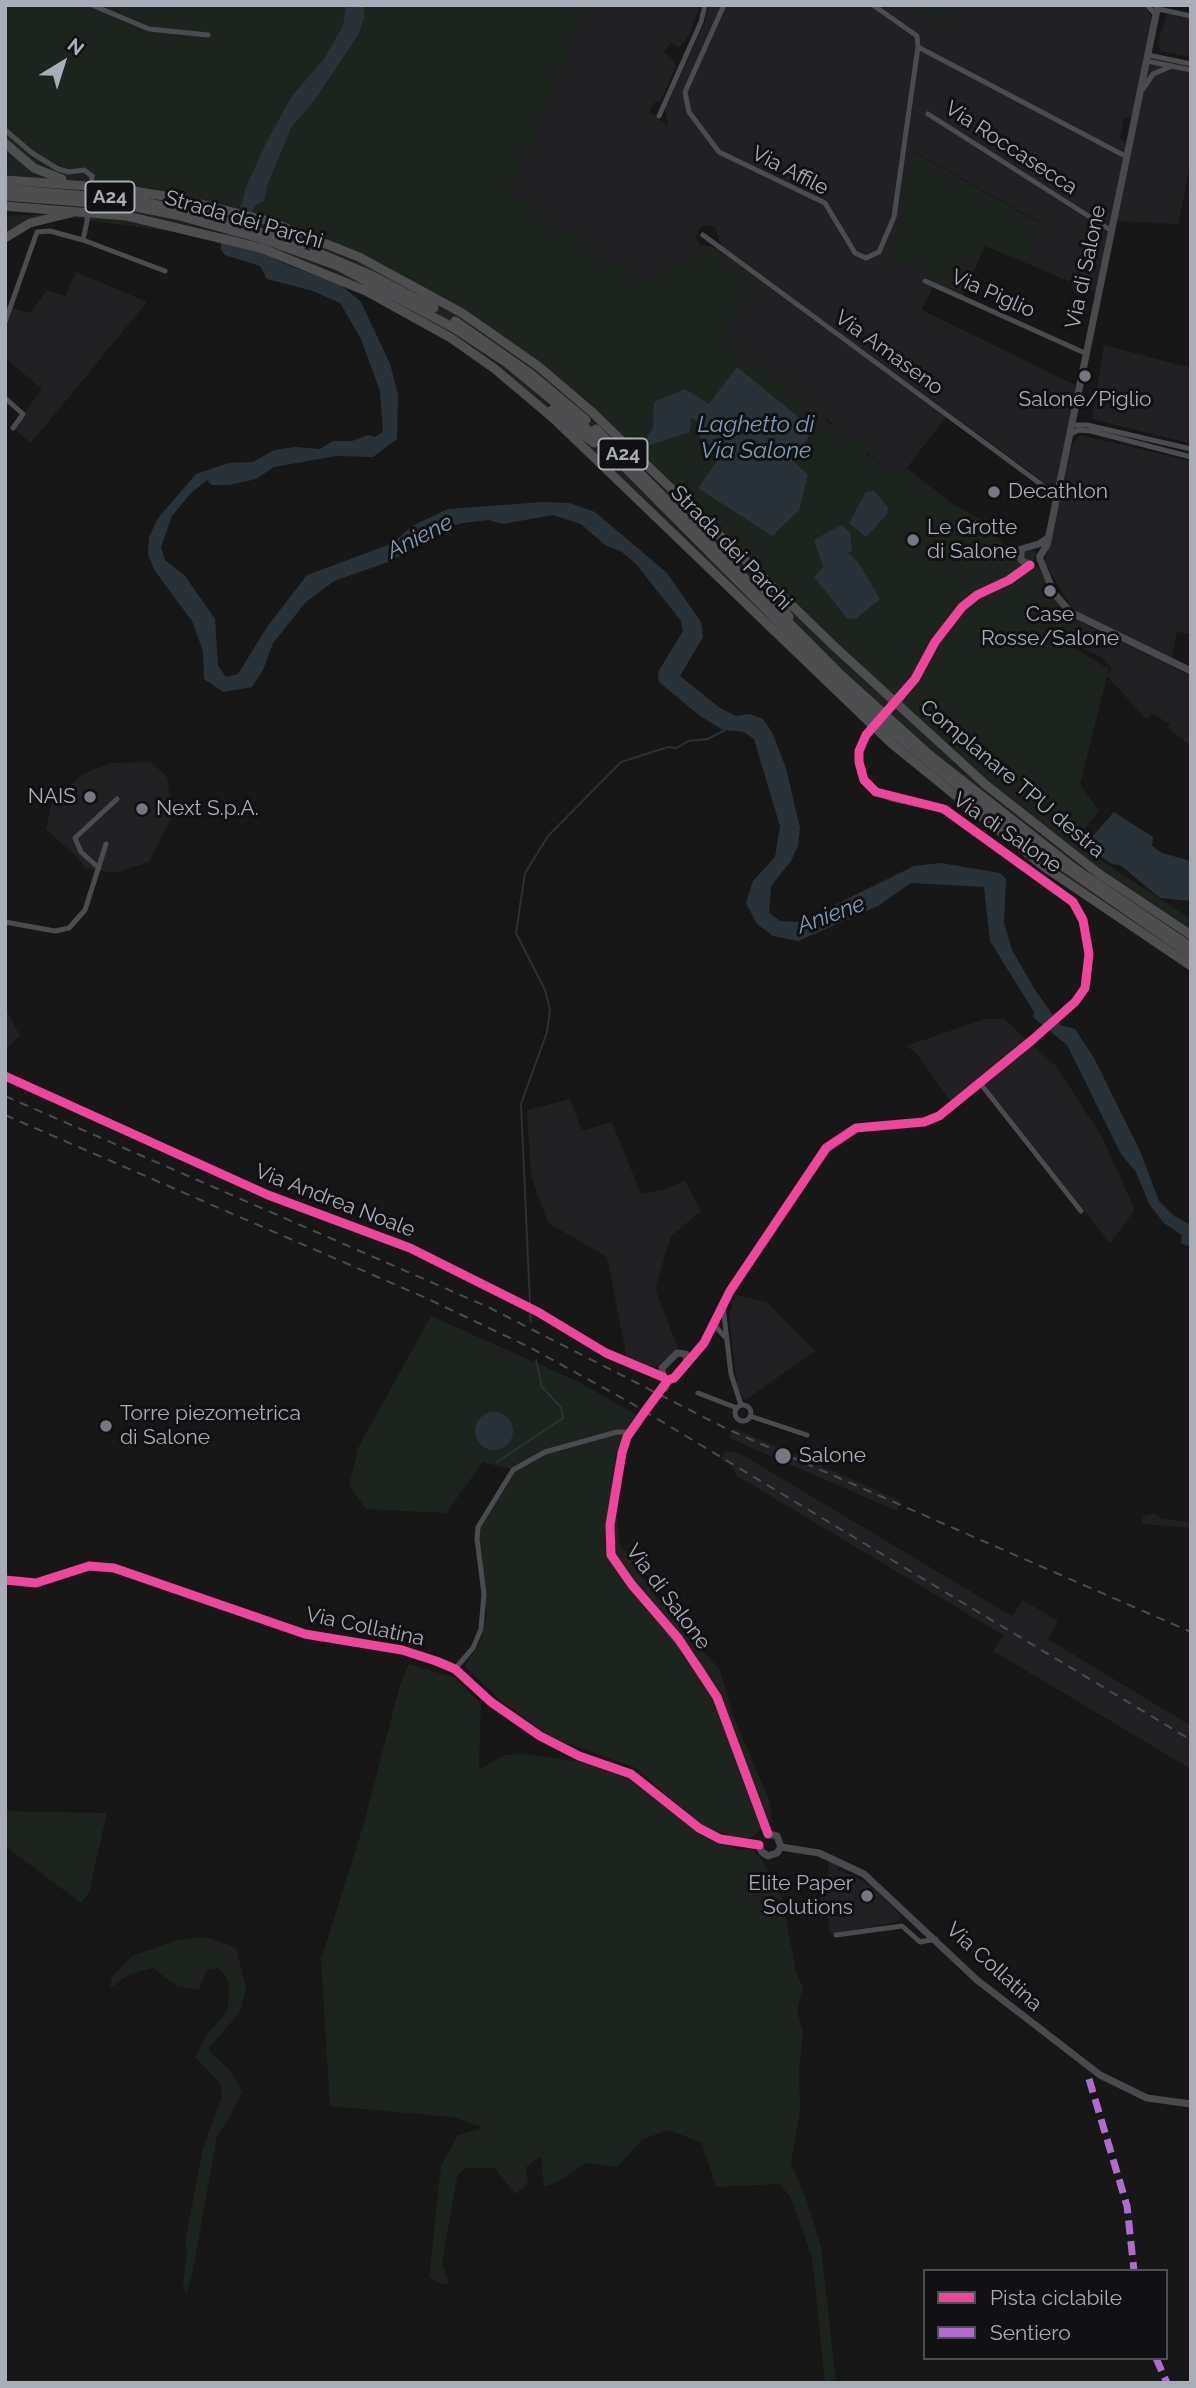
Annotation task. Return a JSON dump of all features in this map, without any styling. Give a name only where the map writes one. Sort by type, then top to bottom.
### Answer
[{"type":"highway","points":[[5,143],[45,174],[115,188]]},
{"type":"highway","name":"Complanare TPU destra","points":[[5,180],[115,188],[217,207],[307,235],[374,264],[462,313],[547,374],[625,443],[938,744],[1098,873],[1191,935]]},
{"type":"highway","name":"Strada dei Parchi","points":[[5,189],[135,200],[212,225]]},
{"type":"highway","name":"Strada dei Parchi","points":[[5,196],[117,205],[212,225],[265,232],[454,328],[528,380],[624,464],[830,674],[949,780],[1070,873],[1191,955]]},
{"type":"highway","points":[[5,206],[85,216],[212,225],[300,261],[370,283],[495,369],[600,448],[707,549]]},
{"type":"highway","points":[[5,238],[30,223],[85,216]]},
{"type":"highway","name":"Strada dei Parchi","points":[[370,283],[423,302],[492,345],[573,409],[646,477],[839,673],[958,778],[1074,869],[1191,947]]},
{"type":"highway","points":[[495,369],[563,427],[892,744],[1043,866],[1191,966]]},
{"type":"highway","points":[[741,557],[839,673]]},
{"type":"highway","points":[[958,778],[1098,873]]},
{"type":"street","points":[[92,5],[149,29],[208,35]]},
{"type":"street","points":[[659,116],[701,22],[705,5]]},
{"type":"street","name":"Via Affile","points":[[724,5],[685,92],[689,112],[719,152],[825,203],[855,253],[862,258],[879,251],[894,217],[918,47]]},
{"type":"street","points":[[873,5],[917,36],[918,47],[1126,157]]},
{"type":"street","points":[[1147,5],[1157,10],[1191,16]]},
{"type":"street","name":"Via di Salone","points":[[980,1083],[1068,1009],[1085,989],[1090,970],[1085,928],[1077,907],[1063,893],[951,813],[931,804],[886,796],[873,789],[864,780],[859,751],[866,735],[915,679],[935,642],[962,607],[1036,561],[1049,537],[1157,10]]},
{"type":"street","points":[[1147,58],[1191,64]]},
{"type":"street","points":[[1147,58],[1191,70]]},
{"type":"street","points":[[1139,99],[1153,74],[1172,66]]},
{"type":"street","name":"Via Roccasecca","points":[[928,114],[1112,231]]},
{"type":"street","points":[[5,130],[28,150],[58,169],[67,172],[83,170],[92,176],[83,240]]},
{"type":"street","points":[[5,322],[8,303],[37,232],[50,231],[83,240],[165,271]]},
{"type":"street","name":"Via Amaseno","points":[[703,235],[1057,496]]},
{"type":"street","name":"Via Piglio","points":[[925,281],[1087,354]]},
{"type":"street","points":[[5,398],[23,414],[13,428]]},
{"type":"street","points":[[1074,412],[1087,425]]},
{"type":"street","points":[[1071,425],[1087,425],[1191,449]]},
{"type":"street","points":[[1069,435],[1078,430],[1091,431],[1191,457]]},
{"type":"street","points":[[1013,577],[1023,547],[1049,537]]},
{"type":"street","points":[[1033,545],[1039,550],[1036,561],[1070,612],[1191,671]]},
{"type":"street","points":[[1020,556],[1023,562],[1036,561]]},
{"type":"street","points":[[99,868],[77,846],[75,838],[117,799]]},
{"type":"street","points":[[5,922],[55,931],[69,929],[85,910],[106,844]]},
{"type":"street","name":"Via Andrea Noale","points":[[5,1076],[268,1195],[410,1248],[538,1312],[606,1353],[665,1382]]},
{"type":"street","points":[[665,1382],[686,1363],[712,1327],[723,1303],[814,1165],[833,1142],[856,1128],[934,1118],[980,1083],[1081,1211]]},
{"type":"street","points":[[723,1303],[739,1419],[744,1420],[750,1416]]},
{"type":"street","points":[[646,1371],[662,1367],[677,1353],[685,1352],[712,1327]]},
{"type":"street","points":[[712,1327],[723,1329],[726,1338]]},
{"type":"street","points":[[712,1327],[726,1338]]},
{"type":"street","points":[[685,1352],[688,1357],[686,1363]]},
{"type":"street","points":[[662,1367],[665,1382]]},
{"type":"street","points":[[698,1393],[749,1409],[750,1416]]},
{"type":"street","name":"Via di Salone","points":[[643,1414],[624,1444],[610,1525],[611,1555],[710,1684],[768,1834]]},
{"type":"street","points":[[750,1416],[807,1435]]},
{"type":"street","points":[[455,1669],[473,1648],[481,1629],[484,1594],[478,1527],[513,1471],[545,1452],[617,1432],[630,1432]]},
{"type":"street","name":"Via Collatina","points":[[5,1580],[36,1583],[89,1566],[107,1567],[305,1634],[402,1650],[455,1669],[491,1702],[550,1742],[579,1756],[631,1774],[688,1820],[720,1839],[759,1845]]},
{"type":"street","points":[[768,1834],[777,1836],[781,1846],[777,1853],[768,1856],[762,1852],[759,1845],[762,1838],[768,1834]]},
{"type":"street","name":"Via Collatina","points":[[781,1846],[819,1853],[851,1865],[877,1883],[1020,2016],[1100,2075],[1147,2098],[1191,2104]]},
{"type":"street","points":[[836,1935],[902,1926],[920,1942],[936,1939]]},
{"type":"shaded area","points":[[5,5],[585,5],[557,81],[509,191],[646,285],[701,248],[700,245],[714,247],[762,282],[721,338],[759,368],[766,367],[787,378],[813,405],[826,413],[826,421],[865,447],[867,454],[888,471],[898,470],[903,473],[907,468],[950,502],[985,522],[1006,547],[1016,550],[1020,556],[1023,551],[1034,550],[1036,556],[1031,563],[1043,573],[1060,602],[1083,619],[1071,646],[1109,669],[1080,784],[1099,811],[1073,842],[1191,919],[1191,971],[970,816],[826,687],[537,408],[474,358],[384,303],[247,246],[210,237],[44,214],[28,219],[5,233],[5,216],[43,214],[5,212]]},
{"type":"shaded area","points":[[585,5],[700,5],[689,35],[679,48],[671,42],[664,52],[674,60],[676,66],[660,102],[656,101],[649,111],[668,126],[665,109],[705,22],[709,5],[912,5],[944,27],[960,5],[1144,5],[1153,20],[1132,118],[1124,117],[1120,138],[1126,142],[1124,152],[962,69],[924,53],[1123,158],[1109,227],[1032,178],[1109,231],[1097,293],[1028,264],[1041,223],[913,151],[905,203],[890,255],[937,278],[922,310],[1077,386],[1055,490],[721,246],[715,227],[703,225],[695,236],[701,248],[647,289],[509,191],[557,81]]},
{"type":"shaded area","points":[[912,5],[960,5],[945,27]]},
{"type":"shaded area","points":[[1167,14],[1191,19],[1191,57],[1160,51],[1158,41]]},
{"type":"shaded area","points":[[1149,64],[1191,72],[1191,162],[1178,224],[1117,221]]},
{"type":"shaded area","points":[[912,151],[1041,224],[1028,264],[985,246],[962,298],[934,285],[936,278],[890,256],[905,203]]},
{"type":"shaded area","points":[[76,272],[147,302],[31,443],[13,428],[42,389],[5,358],[5,327],[11,308],[30,313],[47,290],[65,296]]},
{"type":"shaded area","points":[[762,282],[946,417],[903,473],[898,470],[888,471],[850,437],[843,435],[787,378],[759,368],[720,338]]},
{"type":"shaded area","points":[[1104,345],[1191,368],[1189,443],[1092,419]]},
{"type":"shaded area","points":[[1080,435],[1191,461],[1191,634],[1177,632],[1172,658],[1073,610],[1045,563],[1072,445]]},
{"type":"shaded area","points":[[1074,619],[1191,676],[1191,746],[1168,728],[1170,724],[1153,714],[1146,719],[1107,676],[1112,668],[1101,657],[1077,646],[1079,637],[1069,628]]},
{"type":"shaded area","points":[[151,762],[167,777],[173,815],[149,862],[114,873],[84,868],[82,862],[46,829],[52,802],[83,774],[111,763]]},
{"type":"shaded area","points":[[5,1007],[20,1036],[5,1050]]},
{"type":"shaded area","points":[[985,1019],[1004,1019],[1056,1066],[1102,1137],[1135,1210],[1110,1243],[981,1080],[950,1101],[916,1053],[906,1046]]},
{"type":"shaded area","points":[[570,1099],[582,1131],[612,1122],[641,1194],[666,1189],[685,1180],[701,1211],[671,1236],[655,1289],[678,1348],[658,1365],[647,1367],[627,1359],[607,1257],[548,1223],[531,1176],[527,1110]]},
{"type":"shaded area","points":[[736,1295],[767,1302],[815,1351],[744,1401],[737,1386],[729,1315]]},
{"type":"shaded area","points":[[431,1316],[579,1382],[638,1416],[615,1456],[619,1543],[662,1604],[720,1670],[732,1713],[770,1802],[772,1822],[752,1837],[740,1840],[704,1828],[636,1768],[553,1738],[501,1701],[465,1666],[480,1643],[487,1616],[477,1531],[512,1470],[483,1462],[446,1513],[366,1509],[349,1486],[359,1446]]},
{"type":"shaded area","points":[[734,1428],[901,1501],[897,1511],[729,1438]]},
{"type":"shaded area","points":[[725,1451],[739,1453],[1012,1616],[1023,1600],[1058,1621],[1048,1639],[1191,1726],[1191,1769],[993,1651],[1003,1635],[737,1476],[731,1466],[720,1459]]},
{"type":"shaded area","points":[[1154,1513],[1162,1519],[1191,1522],[1191,1528],[1142,1524],[1143,1516]]},
{"type":"shaded area","points":[[409,1664],[455,1678],[481,1704],[479,1770],[504,1755],[524,1754],[588,1763],[625,1776],[695,1830],[739,1850],[750,1849],[760,1857],[781,1894],[796,1972],[803,1987],[797,2010],[803,2032],[799,2072],[800,2111],[791,2163],[808,2204],[821,2247],[836,2383],[825,2383],[812,2257],[791,2198],[780,2184],[716,2187],[702,2143],[669,2130],[643,2139],[617,2167],[586,2163],[556,2183],[544,2186],[541,2156],[526,2167],[528,2184],[515,2194],[495,2168],[465,2168],[457,2177],[442,2263],[449,2282],[446,2285],[429,2278],[441,2166],[458,2135],[484,2128],[452,2117],[330,2106],[321,1960],[364,1823],[400,1685]]},
{"type":"shaded area","points":[[5,1811],[107,1813],[89,1892],[81,1903],[5,1846]]},
{"type":"shaded area","points":[[829,1859],[840,1863],[838,1870],[860,1879],[877,1892],[901,1916],[897,1922],[830,1934],[827,1911],[820,1900],[828,1877]]},
{"type":"shaded area","points":[[206,1937],[236,1948],[246,1988],[240,2012],[209,2048],[229,2069],[242,2091],[217,2136],[192,2275],[186,2294],[183,2282],[187,2252],[185,2242],[203,2148],[222,2096],[221,2084],[195,2057],[207,2035],[228,2010],[229,1987],[226,1976],[218,1968],[206,1970],[199,1990],[177,1986],[153,1968],[130,1974],[110,1988],[112,1977],[132,1956],[177,1940]]},
{"type":"water","name":"Aniene","points":[[346,5],[364,5],[364,18],[358,35],[313,102],[292,126],[268,183],[264,201],[255,206],[238,241],[283,263],[341,285],[361,302],[390,364],[398,394],[397,439],[373,457],[336,456],[274,467],[256,479],[229,485],[212,485],[207,480],[191,493],[172,516],[161,547],[165,560],[185,576],[215,619],[218,666],[226,677],[238,674],[267,627],[307,575],[391,544],[414,525],[448,509],[543,502],[569,503],[595,512],[667,573],[701,622],[703,637],[680,676],[720,708],[736,716],[750,714],[763,719],[772,732],[786,768],[800,828],[798,846],[791,861],[771,886],[769,913],[780,921],[800,922],[914,866],[941,863],[1000,873],[1006,879],[1004,923],[1012,950],[1035,990],[1060,1025],[1075,1029],[1094,1058],[1140,1151],[1159,1201],[1174,1216],[1191,1225],[1191,1247],[1181,1243],[1182,1235],[1164,1223],[1149,1204],[1136,1172],[1121,1154],[1067,1045],[1033,1017],[1034,1012],[990,941],[984,887],[911,883],[878,906],[798,941],[773,936],[757,924],[746,903],[753,881],[775,857],[780,826],[754,739],[744,732],[723,730],[700,716],[659,682],[658,672],[683,631],[681,621],[636,564],[622,552],[605,545],[581,524],[553,515],[502,524],[489,520],[463,523],[433,531],[394,560],[334,581],[306,602],[273,643],[263,670],[252,687],[223,692],[204,679],[203,651],[192,621],[155,571],[148,555],[149,537],[158,518],[196,474],[229,463],[253,462],[274,450],[295,447],[320,449],[333,441],[352,441],[368,435],[375,437],[383,432],[380,391],[361,339],[340,303],[313,291],[267,279],[260,266],[225,255],[221,250],[221,241],[242,204],[245,190],[265,145],[292,96],[324,59],[343,26]]},
{"type":"water","name":"Laghetto di Via Salone","points":[[737,367],[813,429],[794,462],[808,475],[799,510],[772,536],[698,488],[718,460],[712,447],[700,438],[699,421],[691,418],[690,432],[650,445],[646,438],[653,428],[654,402],[685,389],[709,404]]},
{"type":"water","name":"Laghetto di Via Salone","points":[[874,491],[888,507],[887,514],[866,537],[849,523],[866,492]]},
{"type":"water","points":[[841,525],[850,532],[852,550],[848,553],[858,562],[880,599],[856,619],[847,618],[814,577],[823,567],[814,540]]},
{"type":"water","points":[[1114,812],[1153,837],[1152,846],[1162,853],[1191,861],[1191,901],[1160,898],[1120,865],[1112,864],[1084,846]]},
{"type":"water","points":[[494,1412],[507,1418],[513,1431],[507,1444],[494,1450],[481,1444],[475,1431],[481,1418]]},
{"type":"waterway","points":[[530,1303],[521,1104],[547,1032],[550,1010],[545,990],[516,933],[525,873],[548,836],[621,762],[668,747],[677,748],[688,741],[708,739],[725,730]]},
{"type":"waterway","points":[[530,1315],[531,1322]]},
{"type":"waterway","points":[[497,1462],[563,1418],[561,1407],[542,1387],[536,1360]]},
{"type":"tunnel","points":[[643,1414],[665,1388]]},
{"type":"railway","points":[[5,1096],[488,1307],[727,1429],[1191,1632]]},
{"type":"railway","points":[[5,1115],[426,1298],[531,1348],[631,1403],[1191,1740]]},
{"type":"marked path","points":[[1089,2079],[1127,2206],[1134,2269]]},
{"type":"marked path","points":[[1157,2360],[1167,2383]]},
{"type":"cycle path","points":[[768,1834],[717,1697],[678,1638],[632,1585],[611,1555],[610,1525],[622,1453],[627,1437],[668,1380],[674,1378],[704,1343],[730,1291],[826,1148],[856,1128],[924,1122],[939,1116],[1031,1041],[1075,1002],[1085,988],[1089,954],[1083,920],[1073,902],[944,809],[876,792],[864,780],[859,762],[859,751],[866,735],[915,679],[935,642],[962,607],[977,595],[1009,580],[1030,565]]},
{"type":"cycle path","points":[[5,1076],[268,1195],[410,1248],[538,1312],[606,1353],[663,1377]]},
{"type":"cycle path","points":[[5,1580],[36,1583],[89,1566],[114,1568],[305,1634],[402,1650],[436,1661],[455,1669],[491,1702],[540,1736],[579,1756],[631,1774],[699,1828],[720,1839],[759,1845]]},
{"type":"place","name":"Salone/Piglio","points":[[1085,376]]},
{"type":"place","name":"Decathlon","points":[[994,492]]},
{"type":"place","name":"Le Grotte di Salone","points":[[913,540]]},
{"type":"place","name":"Case Rosse/Salone","points":[[1050,591]]},
{"type":"place","name":"NAIS","points":[[90,797]]},
{"type":"place","name":"Next S.p.A.","points":[[142,809]]},
{"type":"place","name":"Torre piezometrica di Salone","points":[[106,1426]]},
{"type":"place","name":"Salone","points":[[783,1456]]},
{"type":"place","name":"Elite Paper Solutions","points":[[867,1896]]}]
